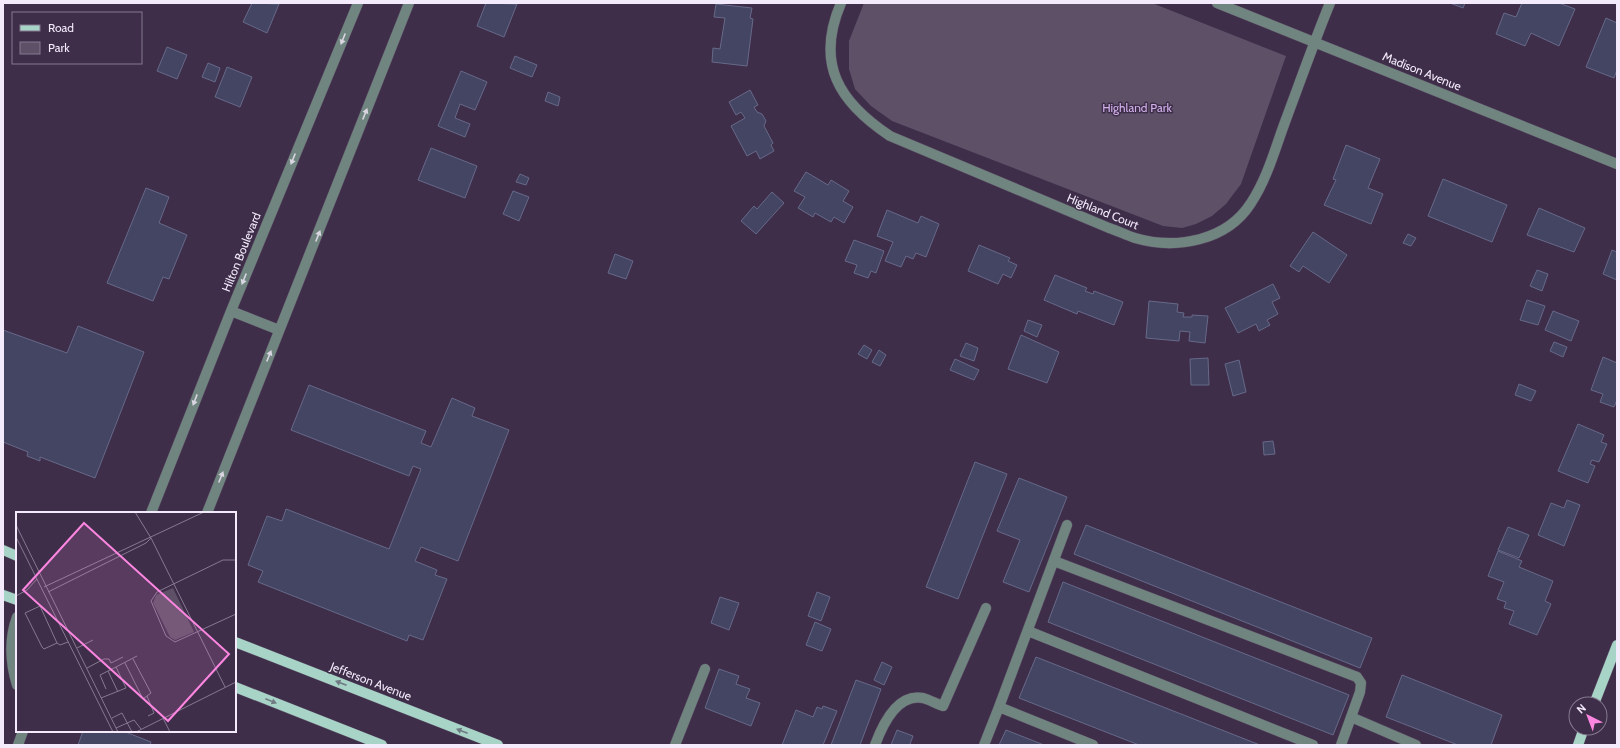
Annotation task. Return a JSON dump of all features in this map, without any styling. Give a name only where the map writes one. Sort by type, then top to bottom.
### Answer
[{"type":"main road","points":[[3,550],[16,556]]},
{"type":"main road","points":[[3,595],[16,600]]},
{"type":"main road","name":"Jefferson Avenue","points":[[236,642],[498,745]]},
{"type":"main road","points":[[1597,696],[1617,645]]},
{"type":"main road","points":[[236,687],[382,745]]},
{"type":"street","name":"Hilton Boulevard","points":[[151,512],[230,311],[358,3]]},
{"type":"street","points":[[206,512],[326,216],[409,3]]},
{"type":"street","name":"Highland Court","points":[[841,3],[832,32],[831,52],[834,72],[841,91],[849,102],[868,121],[890,136],[1109,228],[1136,238],[1164,242],[1189,242],[1207,237],[1224,229],[1251,203],[1270,162],[1314,41],[1330,3]]},
{"type":"street","name":"Madison Avenue","points":[[1217,3],[1617,164]]},
{"type":"street","points":[[230,311],[279,330]]},
{"type":"street","points":[[984,745],[1067,525]]},
{"type":"street","points":[[1054,561],[1357,677],[1361,683],[1360,692],[1341,745]]},
{"type":"street","points":[[875,745],[887,718],[908,699],[922,698],[943,706],[986,608]]},
{"type":"street","points":[[16,620],[13,628],[11,647],[13,672],[16,682]]},
{"type":"street","points":[[1028,631],[1314,745]]},
{"type":"street","points":[[675,745],[705,669]]},
{"type":"street","points":[[999,707],[1093,745]]},
{"type":"street","points":[[1351,716],[1416,745]]},
{"type":"street","points":[[18,745],[23,732]]},
{"type":"green space","name":"Highland Park","points":[[864,3],[1152,3],[1286,56],[1241,184],[1226,204],[1212,216],[1196,224],[1182,228],[1163,226],[892,121],[871,106],[855,89],[849,69],[849,41]]},
{"type":"building","points":[[252,3],[279,4],[267,33],[243,22]]},
{"type":"building","points":[[486,3],[517,4],[504,37],[477,26]]},
{"type":"building","points":[[1450,3],[1465,3],[1463,8]]},
{"type":"building","points":[[1522,3],[1559,3],[1575,9],[1559,46],[1531,33],[1525,46],[1496,34],[1504,13],[1516,17]]},
{"type":"building","points":[[716,4],[752,8],[750,18],[753,19],[747,66],[712,62],[713,48],[720,49],[725,18],[714,17]]},
{"type":"building","points":[[1606,18],[1617,23],[1617,70],[1614,78],[1586,67]]},
{"type":"building","points":[[167,47],[187,55],[177,79],[157,71]]},
{"type":"building","points":[[515,56],[537,65],[532,77],[510,68]]},
{"type":"building","points":[[208,63],[220,68],[215,82],[202,77]]},
{"type":"building","points":[[227,67],[252,77],[240,107],[215,97]]},
{"type":"building","points":[[461,71],[487,82],[475,110],[460,104],[455,118],[470,124],[465,137],[438,126]]},
{"type":"building","points":[[750,90],[758,105],[754,107],[757,112],[762,114],[766,121],[764,126],[773,143],[771,145],[774,151],[760,159],[756,151],[747,156],[731,126],[745,118],[741,112],[736,115],[729,102]]},
{"type":"building","points":[[548,92],[560,97],[558,106],[545,101]]},
{"type":"building","points":[[1346,145],[1380,159],[1368,188],[1383,194],[1371,224],[1324,205],[1336,180],[1333,179]]},
{"type":"building","points":[[431,148],[477,166],[465,198],[418,180]]},
{"type":"building","points":[[806,172],[828,185],[831,180],[849,191],[843,201],[853,207],[844,223],[834,217],[831,222],[815,213],[813,217],[798,208],[805,197],[794,191]]},
{"type":"building","points":[[520,174],[529,178],[526,185],[516,182]]},
{"type":"building","points":[[1443,179],[1507,205],[1492,242],[1428,216]]},
{"type":"building","points":[[146,188],[169,197],[159,223],[187,235],[169,279],[163,277],[153,301],[107,283]]},
{"type":"building","points":[[513,191],[529,197],[519,221],[503,214]]},
{"type":"building","points":[[772,192],[784,203],[756,234],[741,221],[754,206],[757,209]]},
{"type":"building","points":[[1539,208],[1585,228],[1574,252],[1527,235]]},
{"type":"building","points":[[887,210],[918,223],[921,216],[939,224],[926,257],[916,253],[913,259],[906,256],[901,267],[885,261],[893,242],[877,236]]},
{"type":"building","points":[[1313,232],[1347,255],[1329,283],[1303,266],[1299,272],[1290,266]]},
{"type":"building","points":[[1408,234],[1416,238],[1411,246],[1403,243]]},
{"type":"building","points":[[854,240],[884,251],[876,273],[871,271],[868,278],[854,273],[857,265],[845,261]]},
{"type":"building","points":[[979,245],[1010,258],[1008,261],[1017,265],[1011,278],[1003,274],[998,284],[968,271]]},
{"type":"building","points":[[1612,250],[1617,252],[1617,280],[1603,274]]},
{"type":"building","points":[[615,254],[633,261],[626,279],[608,273]]},
{"type":"building","points":[[1537,270],[1548,274],[1542,291],[1530,286]]},
{"type":"building","points":[[1055,275],[1087,288],[1085,291],[1093,294],[1094,291],[1123,302],[1114,325],[1078,311],[1077,314],[1044,300]]},
{"type":"building","points":[[1273,284],[1280,298],[1272,302],[1278,314],[1267,320],[1270,325],[1259,331],[1256,324],[1238,333],[1225,308]]},
{"type":"building","points":[[1527,300],[1545,306],[1538,325],[1520,320]]},
{"type":"building","points":[[1149,301],[1178,304],[1177,312],[1184,313],[1183,317],[1192,317],[1192,315],[1208,316],[1205,343],[1189,341],[1190,332],[1180,331],[1179,341],[1146,338]]},
{"type":"building","points":[[1553,311],[1579,321],[1571,341],[1545,330]]},
{"type":"building","points":[[1028,320],[1042,325],[1037,337],[1024,331]]},
{"type":"building","points":[[78,326],[144,352],[95,478],[40,457],[40,461],[27,456],[28,452],[3,442],[3,330],[67,353]]},
{"type":"building","points":[[1021,335],[1059,352],[1047,383],[1008,369]]},
{"type":"building","points":[[1554,342],[1567,347],[1563,357],[1550,351]]},
{"type":"building","points":[[966,343],[978,348],[974,361],[960,356]]},
{"type":"building","points":[[864,345],[872,350],[867,359],[858,354]]},
{"type":"building","points":[[879,350],[886,355],[880,366],[872,362]]},
{"type":"building","points":[[1603,357],[1617,363],[1617,400],[1614,407],[1600,402],[1603,394],[1591,390]]},
{"type":"building","points":[[1208,358],[1209,385],[1191,385],[1190,359]]},
{"type":"building","points":[[955,359],[979,370],[974,380],[950,370]]},
{"type":"building","points":[[1239,360],[1246,392],[1233,396],[1225,364]]},
{"type":"building","points":[[1519,384],[1536,391],[1531,401],[1515,395]]},
{"type":"building","points":[[309,385],[426,431],[421,443],[431,447],[452,398],[475,408],[472,416],[509,430],[458,561],[421,547],[415,561],[437,570],[435,575],[447,579],[423,640],[409,635],[407,641],[258,582],[263,571],[248,565],[267,516],[282,521],[286,509],[389,549],[421,469],[413,466],[409,476],[291,430]]},
{"type":"building","points":[[1578,424],[1604,435],[1601,442],[1607,444],[1599,462],[1592,460],[1590,464],[1595,466],[1588,483],[1558,471]]},
{"type":"building","points":[[1273,441],[1275,454],[1264,455],[1263,442]]},
{"type":"building","points":[[975,462],[1007,474],[958,599],[926,587]]},
{"type":"building","points":[[1019,478],[1067,497],[1029,592],[1003,582],[1020,540],[997,531]]},
{"type":"building","points":[[1567,500],[1580,505],[1564,546],[1538,535],[1551,503],[1564,508]]},
{"type":"building","points":[[1086,525],[1372,638],[1360,668],[1074,554]]},
{"type":"building","points":[[1508,527],[1529,535],[1519,558],[1498,550]]},
{"type":"building","points":[[1498,551],[1522,561],[1519,567],[1553,581],[1545,601],[1551,604],[1537,635],[1509,624],[1514,611],[1504,608],[1506,602],[1497,599],[1504,582],[1488,576]]},
{"type":"building","points":[[1063,582],[1349,695],[1333,735],[1048,622]]},
{"type":"building","points":[[817,592],[830,597],[821,621],[808,616]]},
{"type":"building","points":[[720,597],[739,603],[729,630],[711,623]]},
{"type":"building","points":[[815,622],[831,629],[822,651],[806,645]]},
{"type":"building","points":[[1036,657],[1260,745],[1139,745],[1019,698]]},
{"type":"building","points":[[882,662],[892,667],[884,685],[874,680]]},
{"type":"building","points":[[719,669],[739,676],[736,684],[750,689],[746,698],[760,703],[751,726],[705,708]]},
{"type":"building","points":[[1402,675],[1502,715],[1491,745],[1458,745],[1386,717]]},
{"type":"building","points":[[856,680],[881,689],[860,745],[831,745]]},
{"type":"building","points":[[823,706],[837,711],[823,745],[782,745],[796,710],[813,717],[817,707],[822,709]]},
{"type":"building","points":[[897,730],[913,736],[910,744],[913,745],[891,745]]},
{"type":"building","points":[[1006,730],[1044,745],[999,745]]},
{"type":"building","points":[[83,732],[126,732],[151,742],[150,745],[78,745]]}]
